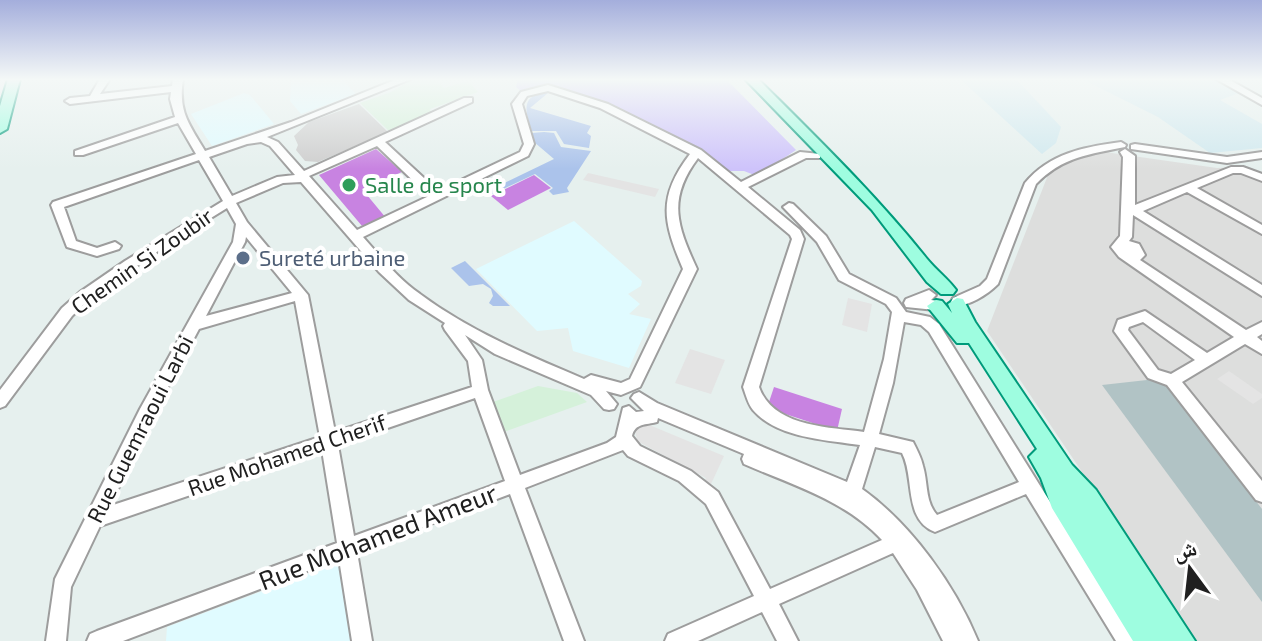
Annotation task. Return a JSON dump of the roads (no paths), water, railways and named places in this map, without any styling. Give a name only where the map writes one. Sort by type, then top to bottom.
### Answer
[{"type":"main road","points":[[0,129],[6,109]]},
{"type":"main road","points":[[769,109],[868,210],[923,279],[946,298]]},
{"type":"main road","points":[[780,109],[869,199],[967,325],[1060,483],[1164,641]]},
{"type":"main road","points":[[1060,483],[1060,501],[1147,641]]},
{"type":"main road","points":[[1060,483],[1182,641]]},
{"type":"street","points":[[176,109],[215,176],[213,188],[227,200],[242,224],[301,295],[362,641]]},
{"type":"street","points":[[115,246],[97,252],[71,244],[57,205],[237,142],[274,135],[333,109]]},
{"type":"street","name":"Chemin Si Zoubir","points":[[0,402],[75,303],[227,200],[289,178],[306,176],[450,109]]},
{"type":"street","points":[[359,234],[524,154],[529,144],[518,109]]},
{"type":"street","points":[[608,109],[657,131],[716,165],[787,224],[798,239],[751,387],[755,402],[768,414],[798,426],[903,445],[911,450],[924,514],[935,524],[1060,483]]},
{"type":"street","points":[[79,153],[181,119]]},
{"type":"street","points":[[274,135],[274,144],[405,279],[447,310],[517,349],[592,381],[626,412],[685,476],[706,490],[788,641]]},
{"type":"street","points":[[380,143],[437,197]]},
{"type":"street","points":[[1128,150],[1131,208],[1129,247],[1255,334],[1262,348]]},
{"type":"street","points":[[902,309],[946,298],[993,281],[1031,183],[1040,173],[1075,152],[1128,150],[1227,160],[1262,155]]},
{"type":"street","points":[[626,412],[690,269],[675,238],[672,195],[682,167],[697,152]]},
{"type":"street","points":[[740,187],[809,152]]},
{"type":"street","points":[[682,167],[716,165]]},
{"type":"street","points":[[1131,208],[1231,170],[1253,173],[1262,178]]},
{"type":"street","points":[[1187,187],[1262,230]]},
{"type":"street","points":[[789,207],[822,239],[844,277],[934,328],[1060,483],[1127,641]]},
{"type":"street","points":[[1131,208],[1262,291]]},
{"type":"street","name":"Rue Guemraoui Larbi","points":[[56,641],[62,586],[93,520],[239,242],[242,224]]},
{"type":"street","points":[[359,234],[400,286],[435,312],[511,355],[596,391],[626,412],[651,417],[850,497]]},
{"type":"street","points":[[194,325],[301,295]]},
{"type":"street","points":[[850,497],[867,440],[879,413],[902,309]]},
{"type":"street","points":[[435,312],[465,344],[475,360],[478,382],[574,641]]},
{"type":"street","points":[[1206,360],[1145,316],[1123,324],[1121,331],[1126,342],[1153,374],[1172,381],[1261,490]]},
{"type":"street","points":[[1172,381],[1255,334]]},
{"type":"street","name":"Rue Mohamed Cherif","points":[[93,520],[329,440],[478,382],[487,356],[498,353],[511,355]]},
{"type":"street","points":[[626,412],[651,408],[850,497],[926,566],[968,641]]},
{"type":"street","name":"Rue Mohamed Ameur","points":[[97,641],[516,484],[626,412]]},
{"type":"street","points":[[675,641],[898,539]]},
{"type":"street","points":[[898,539],[954,641]]},
{"type":"place","name":"Salle de sport","points":[[349,185]]},
{"type":"place","name":"Sureté urbaine","points":[[243,258]]}]
